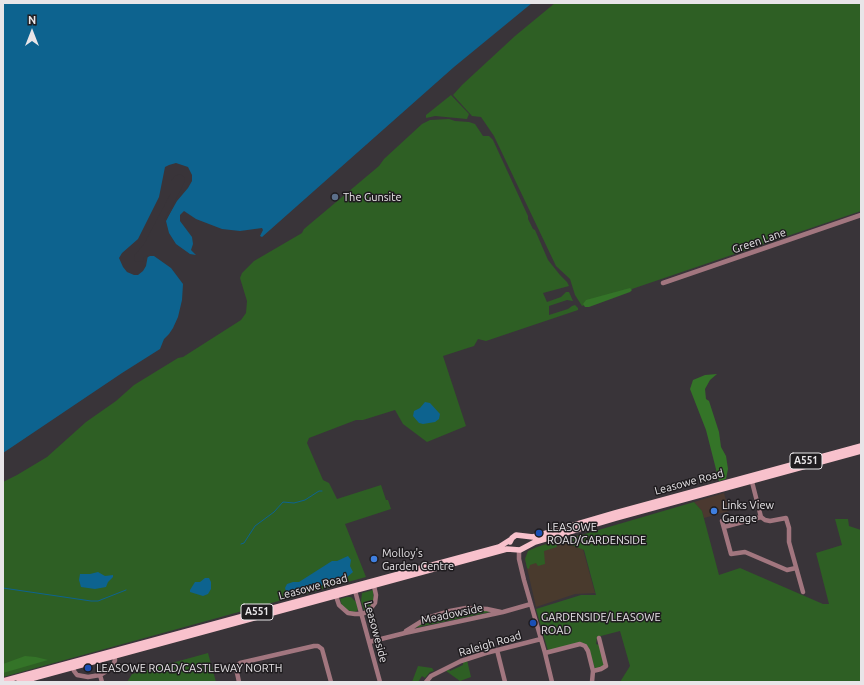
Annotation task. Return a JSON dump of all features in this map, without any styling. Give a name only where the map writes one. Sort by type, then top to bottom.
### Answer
[{"type":"main road","name":"Leasowe Road","points":[[524,547],[535,542],[861,446]]},
{"type":"main road","name":"Leasowe Road","points":[[523,536],[533,537],[615,512],[861,451]]},
{"type":"main road","points":[[516,535],[523,536],[526,542],[524,547],[516,550],[510,546],[510,540],[516,535]]},
{"type":"main road","name":"Leasowe Road","points":[[114,654],[355,588],[499,546],[510,540]]},
{"type":"main road","name":"Leasowe Road","points":[[3,681],[72,665],[336,596],[355,588],[374,586],[507,549],[516,550]]},
{"type":"main road","name":"Leasowe Road","points":[[19,682],[72,665]]},
{"type":"street","name":"Green Lane","points":[[663,283],[861,215]]},
{"type":"street","points":[[751,479],[762,517],[765,520],[770,521],[786,518],[789,542],[803,592]]},
{"type":"street","points":[[724,527],[762,517]]},
{"type":"street","points":[[722,521],[731,554],[744,552],[787,570],[796,568]]},
{"type":"street","points":[[516,550],[552,682]]},
{"type":"street","points":[[362,614],[369,611],[375,603],[376,595],[374,586]]},
{"type":"street","name":"Leasoweside","points":[[355,588],[380,682]]},
{"type":"street","name":"Leasowe Road","points":[[336,596],[339,605],[348,613],[362,614]]},
{"type":"street","name":"Meadowside","points":[[369,642],[503,612],[531,604]]},
{"type":"street","name":"Meadowside","points":[[405,633],[427,618],[450,611],[466,608],[487,608],[503,612]]},
{"type":"street","points":[[593,671],[606,666],[599,638]]},
{"type":"street","name":"Raleigh Road","points":[[426,682],[431,676],[461,661],[497,650],[541,640]]},
{"type":"street","points":[[545,653],[580,644],[585,646],[588,651],[593,671],[592,682]]},
{"type":"street","points":[[239,682],[236,668],[240,663],[318,646],[322,649],[331,682]]},
{"type":"street","points":[[497,650],[505,682]]},
{"type":"street","points":[[72,665],[77,675],[100,675],[110,669],[114,663],[114,654]]},
{"type":"street","points":[[100,675],[102,682]]},
{"type":"street","points":[[93,676],[95,682]]},
{"type":"shaded area","points":[[724,493],[729,511],[704,518],[702,511],[694,502]]},
{"type":"shaded area","points":[[579,535],[595,593],[575,594],[536,607],[525,559],[528,551]]},
{"type":"green space","points":[[555,3],[861,3],[861,211],[582,306],[575,295],[570,279],[556,266],[494,136],[481,117],[472,116],[453,95],[515,36]]},
{"type":"green space","points":[[451,95],[469,114],[467,119],[435,116],[426,118],[426,115]]},
{"type":"green space","points":[[449,119],[475,124],[483,136],[489,136],[493,140],[548,260],[567,282],[569,286],[543,293],[547,302],[561,297],[566,292],[569,292],[573,301],[567,300],[549,306],[549,315],[568,309],[575,305],[578,310],[486,341],[478,339],[474,346],[443,356],[466,426],[427,442],[403,424],[395,410],[363,420],[356,420],[309,438],[307,443],[323,480],[329,483],[337,499],[381,485],[386,500],[388,500],[391,509],[345,524],[366,577],[3,677],[3,482],[47,457],[86,422],[116,401],[134,385],[178,358],[183,357],[241,320],[246,313],[247,301],[240,278],[242,273],[254,261],[302,233],[304,229],[379,166],[384,159],[422,124],[430,120]]},
{"type":"green space","points":[[630,288],[632,290],[630,292],[589,307],[585,307],[583,304],[586,300]]},
{"type":"green space","points":[[717,374],[710,380],[705,389],[706,399],[709,401],[719,432],[721,447],[726,456],[728,469],[726,479],[719,481],[706,430],[690,389],[693,380],[705,375]]},
{"type":"green space","points":[[694,502],[702,511],[719,575],[740,568],[823,604],[829,604],[816,553],[842,545],[835,519],[848,519],[849,526],[861,530],[861,682],[620,682],[630,666],[620,631],[597,637],[596,644],[599,645],[605,664],[601,668],[595,669],[590,653],[584,644],[548,651],[536,609],[581,595],[596,595],[584,550],[561,541]]},
{"type":"green space","points":[[556,541],[557,547],[544,551],[545,564],[538,566],[536,563],[530,565],[529,569],[527,568],[525,559],[528,551]]},
{"type":"green space","points":[[373,590],[374,603],[370,608],[364,610],[361,601],[362,593]]},
{"type":"green space","points":[[351,597],[356,602],[358,610],[355,612],[346,610],[342,606],[340,599]]},
{"type":"green space","points":[[470,609],[489,610],[490,612],[414,628],[433,617]]},
{"type":"green space","points":[[208,653],[216,682],[127,682],[132,674]]},
{"type":"green space","points":[[25,656],[48,660],[3,673],[3,664]]},
{"type":"green space","points":[[467,660],[471,677],[460,681],[446,671],[449,669],[450,671],[463,665],[463,662]]},
{"type":"green space","points":[[418,666],[432,668],[434,671],[430,672],[425,678],[422,676],[418,682],[412,682]]},
{"type":"water","points":[[3,3],[532,3],[454,67],[262,237],[260,236],[263,230],[262,228],[240,231],[222,229],[196,219],[184,211],[180,215],[180,221],[192,237],[193,244],[191,250],[196,255],[190,254],[176,244],[169,233],[166,221],[187,179],[181,172],[173,174],[134,252],[133,262],[141,264],[146,258],[154,256],[171,268],[183,284],[182,300],[178,317],[173,328],[164,339],[160,349],[3,453]]},
{"type":"water","points":[[425,402],[430,403],[440,414],[439,419],[435,422],[423,424],[419,423],[413,416],[414,411],[420,408]]},
{"type":"water","points":[[348,556],[351,560],[350,566],[353,572],[344,580],[335,580],[301,592],[289,593],[286,591],[285,588],[287,584],[299,582],[332,561],[337,561]]},
{"type":"water","points":[[98,572],[105,576],[113,575],[106,587],[95,589],[81,587],[79,580],[80,574]]},
{"type":"water","points":[[205,578],[209,578],[211,582],[211,589],[208,594],[203,596],[190,592],[195,582],[200,582]]},
{"type":"pier","points":[[176,163],[188,167],[192,175],[192,181],[177,201],[164,224],[164,220],[185,182],[184,177],[180,174],[175,176],[171,181],[171,193],[144,244],[134,256],[135,261],[138,262],[143,261],[144,257],[148,255],[146,266],[138,275],[134,275],[127,272],[119,258],[122,253],[138,239],[159,197],[165,167]]},
{"type":"waterway","points":[[241,544],[244,543],[255,526],[274,512],[283,502],[294,503],[305,500],[319,491],[322,491]]},
{"type":"waterway","points":[[3,588],[91,601],[98,601],[126,590]]},
{"type":"place","name":"The Gunsite","points":[[335,197]]},
{"type":"place","name":"Links View Garage","points":[[714,511]]},
{"type":"place","name":"LEASOWE ROAD/GARDENSIDE","points":[[539,533]]},
{"type":"place","name":"Molloy's Garden Centre","points":[[374,559]]},
{"type":"place","name":"GARDENSIDE/LEASOWE ROAD","points":[[533,623]]},
{"type":"place","name":"LEASOWE ROAD/CASTLEWAY NORTH","points":[[88,668]]}]
